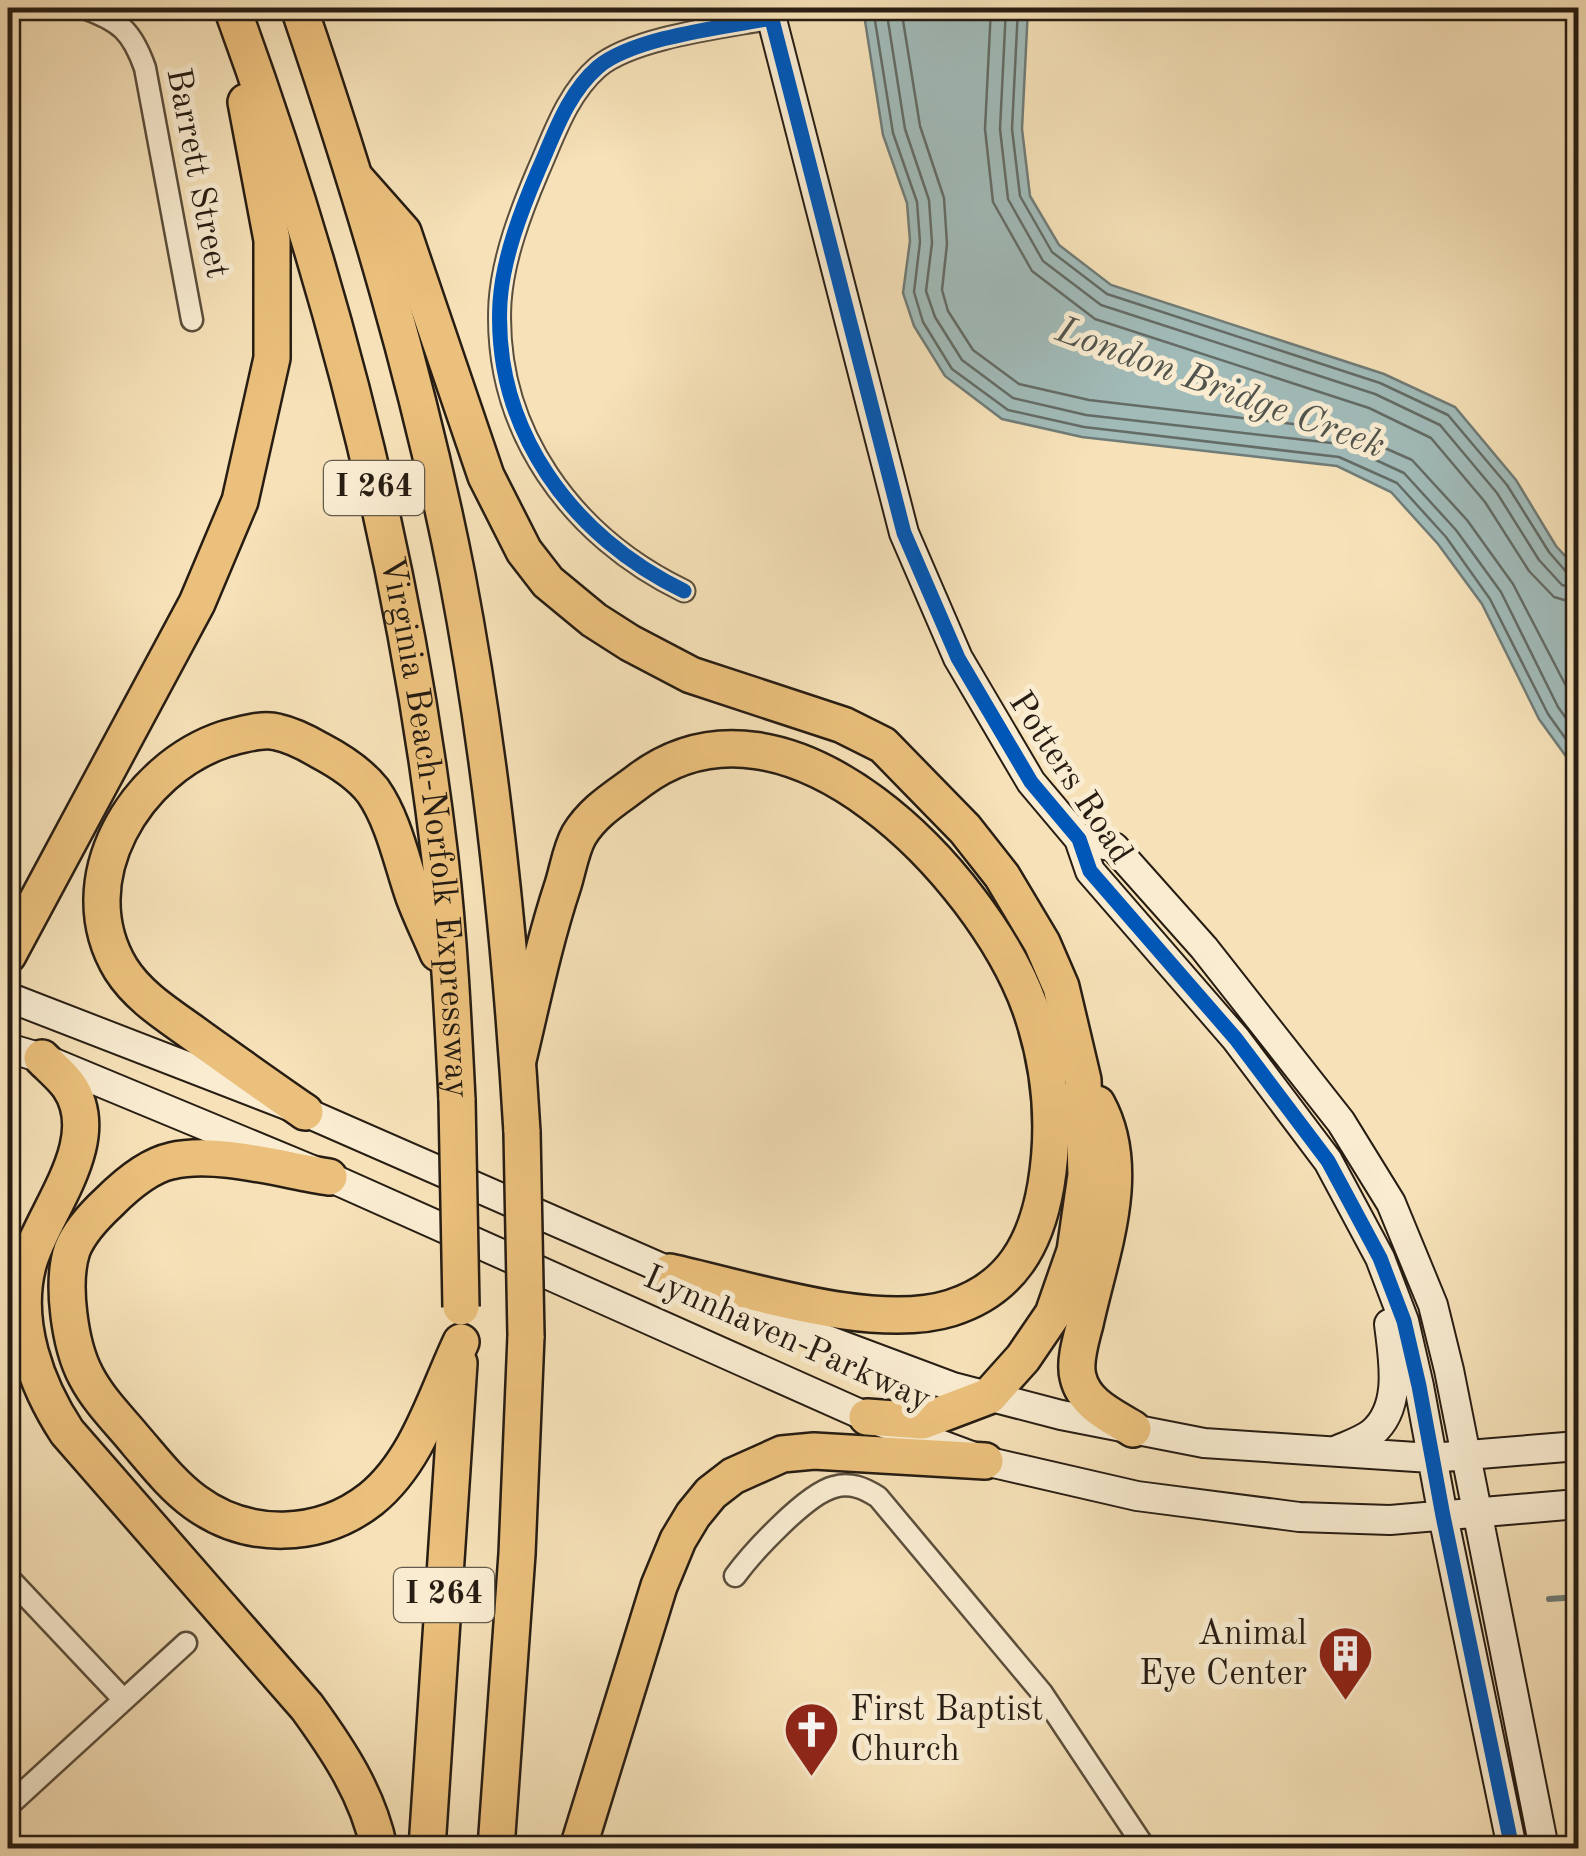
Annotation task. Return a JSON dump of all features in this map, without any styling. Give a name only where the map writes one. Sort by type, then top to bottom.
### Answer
[{"type":"highway","points":[[8,955],[197,603],[240,501],[272,358],[272,240],[230,8]]},
{"type":"highway","name":"Virginia Beach-Norfolk Expressway","points":[[230,8],[326,296],[368,461],[420,722],[440,860],[457,1100],[462,1307],[427,1848]]},
{"type":"highway","name":"Virginia Beach-Norfolk Expressway","points":[[299,8],[357,180],[420,417],[457,576],[497,829],[518,1060],[526,1336],[517,1554],[496,1848]]},
{"type":"highway","points":[[357,180],[402,232],[486,476],[524,550],[548,582],[630,644],[691,674],[842,725],[883,745],[966,829],[1028,916],[1061,987],[1084,1080],[1086,1175],[1080,1223],[1053,1314],[1023,1358],[990,1396],[923,1421],[867,1417]]},
{"type":"highway","points":[[306,1112],[148,1000],[121,969],[112,950],[104,926],[102,900],[110,855],[123,823],[159,776],[208,745],[265,732],[277,732],[310,745],[352,770],[372,791],[390,826],[450,984]]},
{"type":"highway","points":[[518,1060],[550,923],[579,835],[606,803],[675,760],[702,751],[734,748],[783,756],[821,773],[896,822],[954,878],[1011,966],[1042,1043],[1049,1084],[1050,1153],[1042,1209],[1026,1252],[988,1292],[920,1315],[842,1311],[670,1272]]},
{"type":"highway","points":[[42,1058],[69,1086],[81,1117],[70,1173],[28,1265],[23,1311],[38,1378],[50,1407],[327,1734],[361,1792],[380,1848]]},
{"type":"highway","points":[[1084,1080],[1106,1122],[1115,1166],[1109,1220],[1080,1346],[1077,1376],[1088,1398],[1134,1429]]},
{"type":"highway","points":[[329,1177],[205,1158],[169,1161],[126,1185],[92,1220],[72,1250],[68,1283],[76,1353],[101,1400],[167,1477],[196,1502],[220,1517],[248,1526],[299,1530],[343,1516],[390,1482],[408,1455],[460,1342]]},
{"type":"highway","points":[[578,1848],[659,1586],[678,1540],[711,1494],[756,1463],[798,1452],[985,1461]]},
{"type":"street","name":"Barrett Street","points":[[84,8],[112,18],[127,32],[146,68],[192,320]]},
{"type":"street","points":[[684,591],[611,546],[572,509],[553,484],[515,412],[504,366],[500,302],[508,259],[530,190],[566,105],[599,66],[647,43],[771,13]]},
{"type":"street","name":"Potters Road","points":[[771,13],[904,533],[958,658],[1031,782],[1079,839],[1090,871],[1236,1039],[1328,1160],[1380,1258],[1404,1321],[1512,1848]]},
{"type":"street","name":"Potters Road","points":[[1079,839],[1114,847],[1204,948],[1341,1122],[1391,1203],[1433,1305],[1469,1456],[1544,1848]]},
{"type":"street","name":"Lynnhaven Parkway","points":[[8,997],[306,1112],[814,1335],[953,1387],[1204,1443],[1431,1458],[1578,1446]]},
{"type":"street","name":"Lynnhaven Parkway","points":[[8,1048],[42,1058],[329,1177],[867,1417],[985,1461],[1136,1496],[1228,1510],[1372,1519],[1578,1504]]},
{"type":"street","points":[[1331,1453],[1371,1434],[1387,1414],[1396,1376],[1380,1258]]},
{"type":"street","points":[[735,1576],[754,1551],[818,1494],[849,1485],[878,1496],[1042,1693],[1145,1848]]},
{"type":"street","points":[[8,1577],[124,1700]]},
{"type":"street","points":[[8,1806],[186,1643]]},
{"type":"water","name":"London Bridge Creek","points":[[863,8],[1028,8],[1022,129],[1030,196],[1059,245],[1111,285],[1384,374],[1455,407],[1516,480],[1556,546],[1578,570],[1578,773],[1539,719],[1482,604],[1438,544],[1391,492],[1337,466],[1082,437],[1002,419],[945,376],[914,326],[903,293],[910,241],[907,203],[883,135]]},
{"type":"waterway","points":[[1549,1599],[1578,1597]]},
{"type":"cycle path","points":[[769,8],[904,533],[958,658],[1031,782],[1079,839],[1090,871],[1236,1039],[1328,1161],[1380,1258],[1404,1321],[1419,1386],[1512,1848]]},
{"type":"cycle path","points":[[684,591],[607,541],[575,510],[547,474],[510,394],[501,349],[502,285],[519,218],[556,129],[578,90],[598,67],[656,41],[772,18]]},
{"type":"place","name":"Animal Eye Center","points":[[1346,1703]]},
{"type":"place","name":"First Baptist Church","points":[[811,1779]]}]
